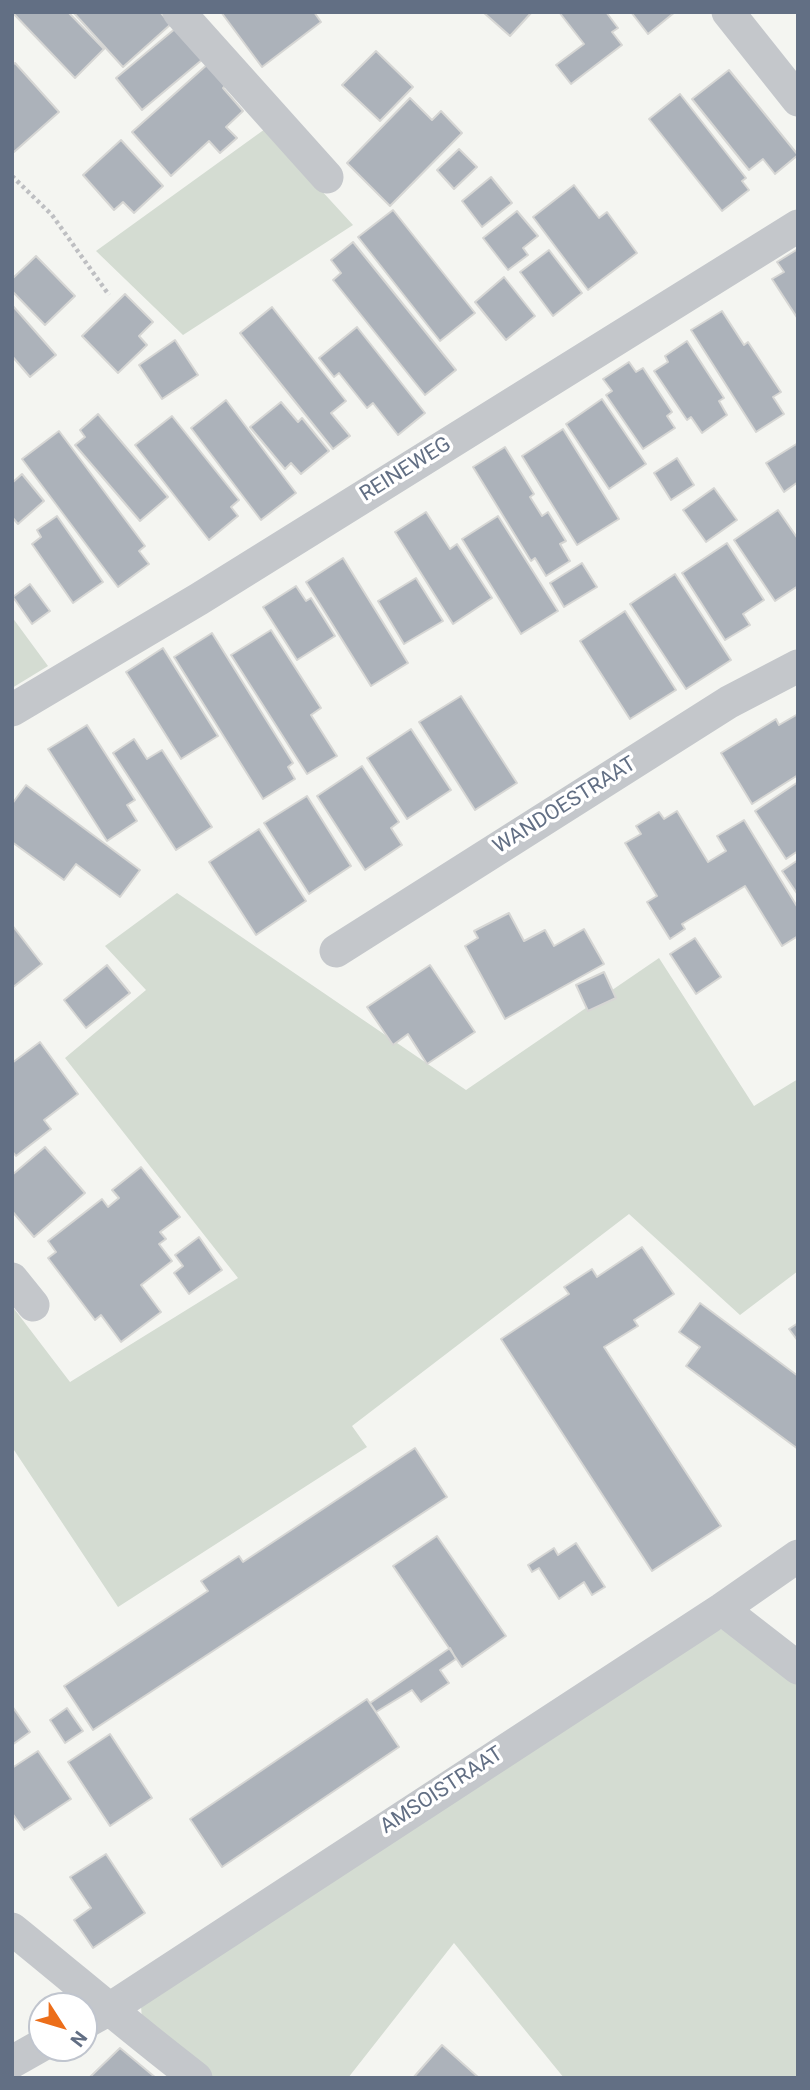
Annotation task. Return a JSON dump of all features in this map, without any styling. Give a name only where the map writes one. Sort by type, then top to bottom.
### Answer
[{"type":"street","points":[[179,12],[327,177]]},
{"type":"street","points":[[728,12],[787,64],[798,100]]},
{"type":"street","name":"REINEWEG","points":[[12,710],[199,599],[798,226]]},
{"type":"street","name":"WANDOESTRAAT","points":[[336,951],[729,702],[798,666]]},
{"type":"street","points":[[12,1279],[33,1305]]},
{"type":"street","name":"AMSOISTRAAT","points":[[98,2014],[722,1609],[798,1556]]},
{"type":"street","points":[[722,1609],[798,1668]]},
{"type":"street","points":[[12,1929],[74,1992]]},
{"type":"street","points":[[98,2015],[140,2035],[196,2078]]},
{"type":"street","points":[[12,2062],[28,2053]]},
{"type":"path","points":[[12,176],[52,215],[109,295]]},
{"type":"shaded area","points":[[265,129],[353,225],[183,335],[96,251]]},
{"type":"shaded area","points":[[12,617],[48,666],[12,688]]},
{"type":"shaded area","points":[[177,893],[466,1090],[659,958],[754,1106],[798,1079],[798,1271],[740,1315],[629,1214],[352,1426],[367,1447],[118,1607],[12,1447],[12,1306],[70,1382],[238,1278],[65,1058],[146,990],[105,946]]},
{"type":"shaded area","points":[[728,1627],[798,1681],[798,2078],[564,2078],[454,1943],[348,2078],[212,2078],[142,2020],[141,2006],[700,1636]]},
{"type":"building","points":[[12,12],[68,12],[104,49],[75,78]]},
{"type":"building","points":[[73,12],[160,12],[171,24],[123,67]]},
{"type":"building","points":[[221,12],[314,12],[321,22],[262,67]]},
{"type":"building","points":[[483,12],[532,12],[510,36]]},
{"type":"building","points":[[559,12],[606,12],[618,28],[612,32],[622,45],[571,84],[556,65],[584,44]]},
{"type":"building","points":[[631,12],[675,12],[648,34]]},
{"type":"building","points":[[176,28],[203,59],[142,110],[116,78]]},
{"type":"building","points":[[376,51],[413,87],[380,121],[342,85]]},
{"type":"building","points":[[15,63],[59,112],[14,152],[12,65]]},
{"type":"building","points":[[209,63],[228,83],[223,88],[243,111],[226,127],[237,138],[220,153],[209,141],[171,176],[132,132]]},
{"type":"building","points":[[729,70],[798,155],[775,174],[763,159],[749,170],[692,99]]},
{"type":"building","points":[[680,94],[746,178],[742,181],[749,190],[722,211],[649,119]]},
{"type":"building","points":[[410,98],[432,120],[441,111],[462,133],[390,206],[347,163]]},
{"type":"building","points":[[121,140],[163,186],[134,213],[123,202],[114,210],[83,175]]},
{"type":"building","points":[[459,149],[477,167],[454,189],[437,170]]},
{"type":"building","points":[[491,177],[512,203],[482,227],[462,201]]},
{"type":"building","points":[[574,185],[599,218],[607,212],[637,253],[588,290],[533,217]]},
{"type":"building","points":[[393,210],[475,313],[440,341],[358,237]]},
{"type":"building","points":[[517,211],[538,236],[523,248],[528,255],[508,270],[483,238]]},
{"type":"building","points":[[353,242],[456,370],[425,395],[333,280],[341,273],[331,260]]},
{"type":"building","points":[[798,249],[798,319],[772,279],[784,272],[777,262]]},
{"type":"building","points":[[549,250],[582,293],[553,316],[520,272]]},
{"type":"building","points":[[36,256],[75,296],[45,325],[12,291],[12,279]]},
{"type":"building","points":[[504,277],[535,316],[506,340],[475,302]]},
{"type":"building","points":[[125,294],[153,322],[139,336],[147,345],[118,373],[82,336]]},
{"type":"building","points":[[12,305],[56,355],[30,377],[12,356]]},
{"type":"building","points":[[272,307],[346,401],[331,413],[350,436],[333,449],[240,333]]},
{"type":"building","points":[[722,311],[744,345],[748,342],[781,392],[773,397],[784,414],[756,432],[691,330]]},
{"type":"building","points":[[357,327],[425,413],[398,435],[373,403],[367,408],[339,373],[334,377],[319,358]]},
{"type":"building","points":[[175,340],[198,375],[162,399],[139,365]]},
{"type":"building","points":[[687,341],[724,398],[719,401],[727,415],[702,433],[691,417],[687,420],[654,371],[668,362],[665,356]]},
{"type":"building","points":[[629,362],[636,372],[643,368],[672,412],[667,416],[675,428],[643,449],[606,395],[612,391],[603,379]]},
{"type":"building","points":[[602,399],[646,464],[609,489],[566,424]]},
{"type":"building","points":[[226,400],[296,493],[261,520],[191,428]]},
{"type":"building","points":[[281,402],[298,422],[302,418],[329,451],[301,474],[291,463],[285,469],[250,427]]},
{"type":"building","points":[[98,414],[168,497],[140,521],[75,445],[85,437],[80,430]]},
{"type":"building","points":[[172,416],[239,500],[231,507],[238,516],[209,540],[135,445]]},
{"type":"building","points":[[563,429],[619,519],[577,545],[522,456]]},
{"type":"building","points":[[59,431],[145,546],[139,551],[149,564],[118,587],[22,459]]},
{"type":"building","points":[[798,443],[798,482],[784,492],[766,463]]},
{"type":"building","points":[[505,447],[534,494],[530,497],[542,516],[548,512],[566,541],[560,544],[570,561],[546,576],[535,558],[531,561],[473,467]]},
{"type":"building","points":[[677,458],[694,485],[671,500],[654,473]]},
{"type":"building","points":[[22,474],[44,501],[18,524],[12,517],[12,483]]},
{"type":"building","points":[[714,488],[737,520],[706,542],[683,510]]},
{"type":"building","points":[[778,510],[798,539],[798,586],[775,601],[734,540]]},
{"type":"building","points":[[426,512],[450,549],[457,544],[492,598],[453,624],[395,532]]},
{"type":"building","points":[[57,516],[103,582],[73,603],[32,544],[41,537],[37,530]]},
{"type":"building","points":[[498,516],[558,611],[521,634],[462,539]]},
{"type":"building","points":[[727,543],[764,600],[743,614],[750,625],[725,640],[682,573]]},
{"type":"building","points":[[343,558],[408,663],[371,686],[306,582]]},
{"type":"building","points":[[582,563],[597,587],[564,607],[550,583]]},
{"type":"building","points":[[675,574],[731,660],[686,689],[630,604]]},
{"type":"building","points":[[416,578],[443,621],[404,644],[378,601]]},
{"type":"building","points":[[30,584],[50,611],[32,624],[13,597]]},
{"type":"building","points":[[296,586],[306,601],[311,598],[335,636],[297,660],[263,607]]},
{"type":"building","points":[[625,611],[676,690],[630,719],[580,641]]},
{"type":"building","points":[[271,630],[321,708],[311,715],[337,756],[307,774],[231,655]]},
{"type":"building","points":[[212,633],[293,763],[288,767],[295,779],[263,799],[174,657]]},
{"type":"building","points":[[163,648],[218,736],[181,759],[126,672]]},
{"type":"building","points":[[461,696],[517,783],[475,810],[419,722]]},
{"type":"building","points":[[798,714],[798,775],[752,804],[721,753],[776,719],[779,725]]},
{"type":"building","points":[[87,725],[135,800],[127,805],[137,821],[107,841],[48,749]]},
{"type":"building","points":[[411,729],[451,790],[407,819],[367,758]]},
{"type":"building","points":[[134,739],[147,759],[162,750],[212,827],[176,850],[113,753]]},
{"type":"building","points":[[362,766],[399,822],[391,828],[402,845],[365,870],[317,796]]},
{"type":"building","points":[[798,782],[798,851],[786,859],[755,811]]},
{"type":"building","points":[[26,785],[140,870],[120,897],[76,864],[64,880],[12,842],[12,804]]},
{"type":"building","points":[[307,796],[351,866],[309,894],[264,823]]},
{"type":"building","points":[[677,811],[708,862],[726,851],[717,836],[744,820],[798,908],[798,936],[782,946],[745,886],[682,924],[685,929],[670,939],[647,902],[657,896],[625,843],[641,834],[636,826],[659,812],[664,819]]},
{"type":"building","points":[[259,829],[306,901],[256,935],[209,862]]},
{"type":"building","points":[[798,860],[798,895],[782,871]]},
{"type":"building","points":[[509,913],[524,941],[545,930],[554,946],[584,929],[604,964],[505,1019],[465,946],[478,938],[474,931]]},
{"type":"building","points":[[12,925],[42,964],[12,988]]},
{"type":"building","points":[[695,938],[721,977],[696,994],[670,954]]},
{"type":"building","points":[[107,965],[130,993],[86,1028],[64,1000]]},
{"type":"building","points":[[430,965],[475,1032],[427,1064],[408,1034],[393,1045],[367,1007]]},
{"type":"building","points":[[604,972],[616,998],[588,1011],[576,985]]},
{"type":"building","points":[[40,1042],[78,1094],[44,1120],[51,1129],[16,1156],[12,1151],[12,1063]]},
{"type":"building","points":[[45,1147],[85,1193],[34,1237],[12,1211],[12,1175]]},
{"type":"building","points":[[141,1167],[180,1217],[160,1232],[166,1239],[159,1244],[172,1261],[141,1285],[161,1312],[121,1342],[101,1315],[95,1320],[48,1258],[56,1252],[48,1241],[102,1199],[108,1207],[119,1198],[112,1190]]},
{"type":"building","points":[[199,1237],[222,1270],[189,1294],[174,1273],[183,1266],[175,1255]]},
{"type":"building","points":[[642,1247],[674,1294],[634,1320],[638,1326],[604,1347],[721,1526],[652,1571],[501,1339],[569,1294],[564,1287],[592,1269],[597,1277]]},
{"type":"building","points":[[700,1303],[798,1376],[798,1449],[686,1366],[700,1347],[679,1332]]},
{"type":"building","points":[[798,1323],[798,1341],[789,1329]]},
{"type":"building","points":[[415,1448],[447,1497],[93,1730],[64,1686],[208,1591],[201,1581],[239,1556],[243,1562]]},
{"type":"building","points":[[437,1536],[506,1636],[462,1667],[393,1566]]},
{"type":"building","points":[[576,1543],[605,1587],[592,1595],[584,1582],[559,1599],[539,1568],[532,1572],[528,1565],[554,1548],[558,1555]]},
{"type":"building","points":[[450,1648],[456,1659],[440,1670],[449,1683],[421,1702],[412,1690],[376,1712],[370,1703]]},
{"type":"building","points":[[367,1699],[399,1747],[222,1867],[190,1819]]},
{"type":"building","points":[[12,1706],[30,1732],[12,1745]]},
{"type":"building","points":[[67,1708],[83,1731],[65,1743],[50,1720]]},
{"type":"building","points":[[110,1734],[152,1798],[110,1826],[68,1762]]},
{"type":"building","points":[[38,1751],[71,1799],[24,1830],[12,1813],[12,1768]]},
{"type":"building","points":[[106,1854],[145,1913],[93,1948],[74,1920],[91,1908],[70,1877]]},
{"type":"building","points":[[442,2045],[479,2078],[413,2078]]},
{"type":"building","points":[[120,2048],[156,2078],[89,2078]]}]
